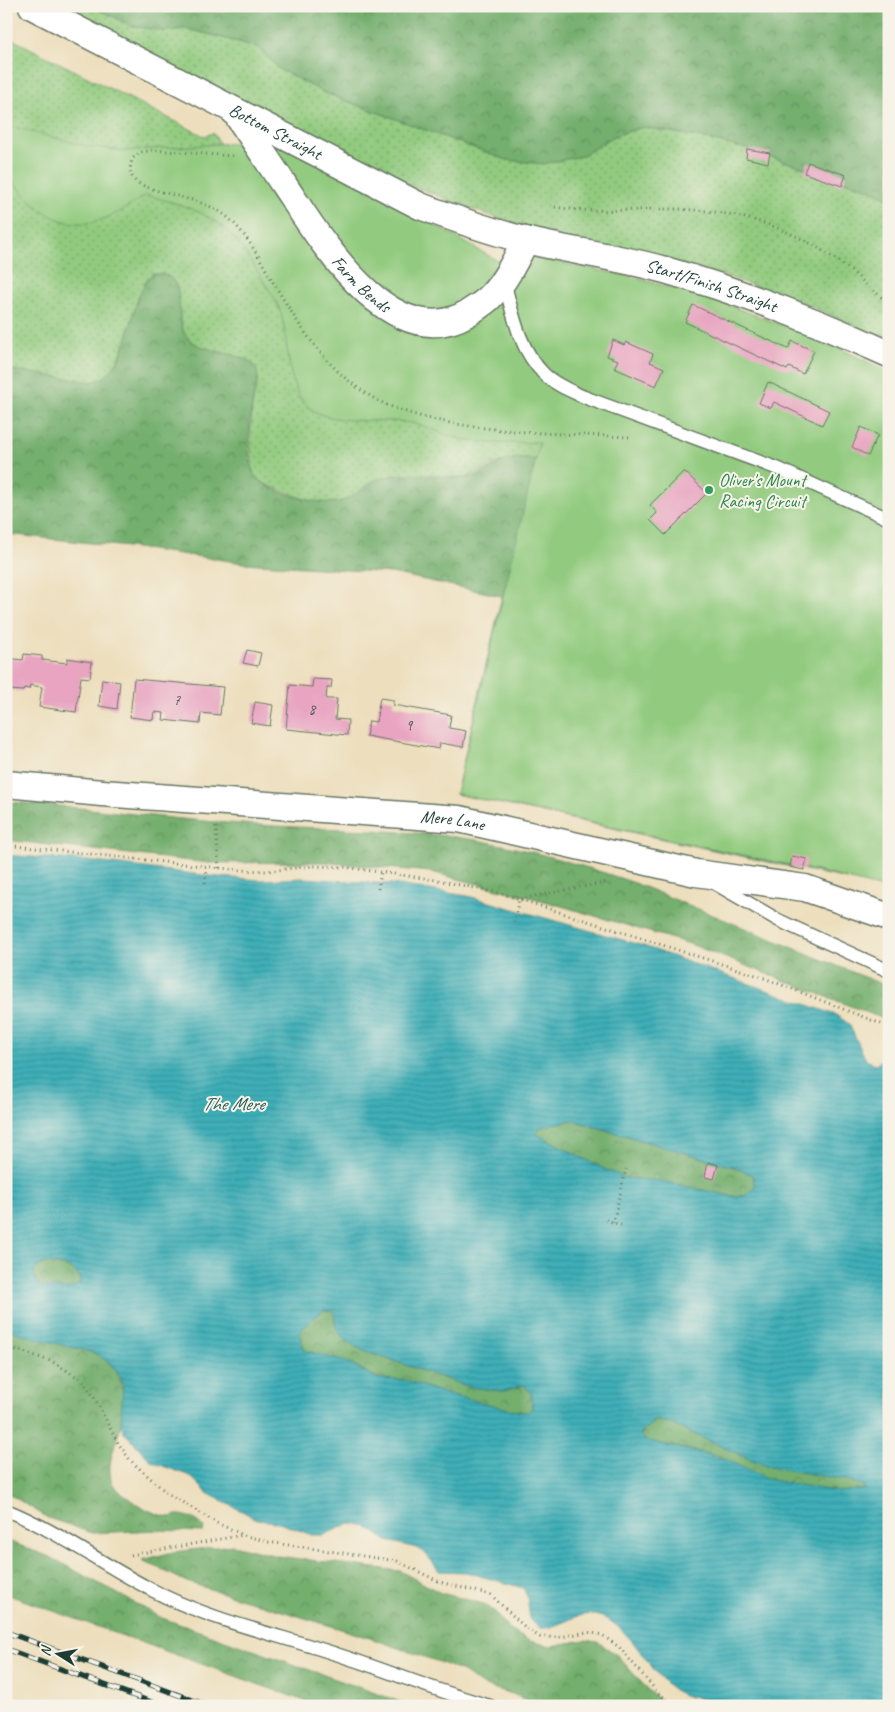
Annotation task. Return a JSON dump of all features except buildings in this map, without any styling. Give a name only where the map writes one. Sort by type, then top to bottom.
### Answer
[{"type":"street","name":"Bottom Straight","points":[[32,6],[420,206],[473,226],[526,240]]},
{"type":"street","name":"Farm Bends","points":[[235,111],[322,242],[371,296],[393,312],[420,322],[449,321],[480,306],[492,295],[526,240]]},
{"type":"street","name":"Start/Finish Straight","points":[[526,240],[664,269],[706,282],[841,332],[889,354]]},
{"type":"street","name":"Mere Lane","points":[[6,784],[214,802],[459,819],[696,872],[805,888],[889,917]]},
{"type":"lane","points":[[503,279],[518,335],[531,358],[545,375],[565,388],[584,397],[779,469],[889,519]]},
{"type":"lane","points":[[696,872],[778,920],[889,970]]},
{"type":"lane","points":[[6,1510],[66,1539],[166,1597],[460,1698],[490,1706]]},
{"type":"path","points":[[550,206],[587,210],[701,210],[736,214],[788,233],[819,250],[844,266],[889,303]]},
{"type":"path","points":[[214,802],[218,869]]},
{"type":"path","points":[[6,845],[218,869],[267,871],[314,866],[344,867],[472,887],[519,899],[759,976],[889,1027]]},
{"type":"path","points":[[205,883],[207,868]]},
{"type":"path","points":[[378,889],[381,872]]},
{"type":"path","points":[[519,899],[612,881]]},
{"type":"path","points":[[514,922],[519,899]]},
{"type":"path","points":[[613,1222],[626,1169]]},
{"type":"path","points":[[606,1220],[621,1225]]},
{"type":"path","points":[[6,1346],[53,1362],[82,1380],[94,1397],[118,1443],[146,1476],[191,1509],[243,1535],[294,1547],[397,1562],[440,1582],[491,1595],[527,1630],[540,1637],[560,1638],[587,1632],[602,1635],[619,1647],[660,1695],[679,1706]]},
{"type":"path","points":[[103,1560],[243,1535]]},
{"type":"green space","points":[[51,6],[92,6],[132,26],[164,31],[188,29],[258,47],[279,69],[325,93],[507,160],[582,156],[614,136],[643,127],[698,137],[747,149],[872,190],[889,199],[889,341],[797,300],[719,274],[556,235],[491,216],[395,179]]},
{"type":"green space","points":[[92,6],[889,6],[889,199],[872,190],[747,149],[698,137],[643,127],[614,136],[582,156],[543,164],[507,160],[325,93],[279,69],[258,47],[188,29],[164,31],[132,26]]},
{"type":"green space","points":[[6,36],[204,136],[213,133],[311,287],[546,415],[536,459],[513,459],[494,464],[467,478],[407,475],[372,482],[353,497],[339,502],[310,501],[259,481],[253,474],[250,440],[252,406],[258,378],[248,360],[198,345],[184,331],[181,321],[125,343],[111,371],[97,382],[55,379],[6,369]]},
{"type":"green space","name":"Oliver's Mount Racing Circuit","points":[[6,125],[86,146],[124,151],[271,140],[401,206],[498,261],[536,258],[628,276],[673,288],[725,304],[820,339],[889,372],[889,890],[817,871],[456,794],[540,442],[501,443],[471,441],[411,423],[340,419],[315,411],[305,404],[295,386],[291,374],[282,317],[273,296],[249,258],[226,230],[201,213],[146,195],[102,220],[88,223],[73,223],[44,212],[29,199],[9,176],[5,163]]},
{"type":"green space","points":[[152,274],[165,275],[173,280],[179,298],[183,330],[187,338],[204,347],[237,356],[253,364],[257,371],[257,383],[249,429],[249,456],[253,472],[258,479],[278,491],[305,499],[330,503],[345,500],[371,482],[381,478],[414,474],[459,479],[468,478],[513,459],[652,459],[851,880],[456,794],[502,596],[391,573],[244,563],[137,548],[6,534],[6,369],[91,382],[105,377],[115,366],[122,351],[138,300],[144,285]]},
{"type":"green space","points":[[6,802],[229,823],[428,834],[478,840],[523,850],[632,882],[889,987],[889,1021],[690,944],[541,900],[431,872],[321,862],[208,863],[6,840]]},
{"type":"green space","points":[[571,1120],[741,1169],[753,1176],[755,1187],[745,1196],[731,1196],[661,1181],[626,1178],[606,1170],[535,1133],[541,1127]]},
{"type":"green space","points":[[45,1263],[68,1267],[73,1270],[77,1273],[80,1284],[68,1289],[39,1287],[34,1273],[37,1268]]},
{"type":"green space","points":[[323,1310],[333,1311],[337,1327],[350,1343],[364,1351],[470,1387],[504,1391],[524,1385],[531,1393],[532,1408],[528,1412],[521,1412],[443,1393],[405,1381],[379,1379],[354,1365],[307,1351],[304,1349],[299,1332]]},
{"type":"green space","points":[[6,1328],[92,1352],[107,1361],[118,1376],[123,1396],[121,1424],[111,1460],[110,1475],[112,1483],[130,1499],[154,1513],[169,1517],[183,1515],[195,1520],[204,1527],[203,1532],[158,1530],[92,1533],[48,1518],[6,1492]]},
{"type":"green space","points":[[655,1420],[669,1423],[766,1466],[846,1480],[862,1485],[866,1489],[839,1492],[771,1480],[710,1454],[644,1440],[641,1433]]},
{"type":"green space","points":[[6,1540],[52,1558],[162,1618],[412,1706],[319,1706],[6,1594]]},
{"type":"green space","points":[[233,1545],[277,1556],[400,1571],[441,1593],[484,1604],[495,1612],[510,1630],[529,1641],[551,1646],[585,1640],[598,1642],[617,1655],[648,1690],[666,1706],[539,1706],[513,1694],[482,1685],[463,1672],[439,1662],[367,1637],[187,1582],[142,1560],[173,1552]]},
{"type":"water","name":"The Mere","points":[[6,855],[88,861],[219,877],[260,880],[303,878],[391,884],[468,896],[644,946],[836,1015],[849,1024],[866,1060],[876,1064],[889,1056],[889,1706],[739,1704],[685,1696],[659,1676],[620,1628],[608,1620],[588,1614],[554,1626],[540,1628],[530,1620],[527,1596],[523,1588],[466,1572],[439,1571],[427,1555],[417,1548],[387,1541],[364,1525],[348,1524],[324,1535],[312,1535],[279,1523],[257,1519],[207,1493],[190,1476],[152,1462],[124,1432],[121,1423],[123,1385],[120,1376],[110,1363],[95,1353],[27,1336],[6,1328]],"holes":[[[572,1120],[741,1169],[753,1176],[755,1187],[745,1196],[731,1196],[661,1181],[626,1178],[606,1170],[535,1133],[541,1127]],[[45,1263],[68,1267],[77,1273],[80,1284],[68,1289],[40,1287],[34,1276],[37,1268]],[[323,1310],[333,1311],[336,1327],[339,1332],[346,1340],[359,1349],[470,1387],[504,1391],[524,1385],[531,1393],[532,1408],[528,1412],[521,1412],[443,1393],[405,1380],[379,1379],[346,1362],[307,1351],[304,1349],[299,1332]],[[655,1420],[669,1423],[766,1466],[846,1480],[862,1485],[866,1489],[839,1492],[771,1480],[719,1457],[644,1440],[641,1433]]]},
{"type":"railway","points":[[6,1632],[209,1706]]},
{"type":"railway","points":[[6,1649],[162,1706]]},
{"type":"place","name":"Oliver's Mount Racing Circuit","points":[[709,490]]}]
